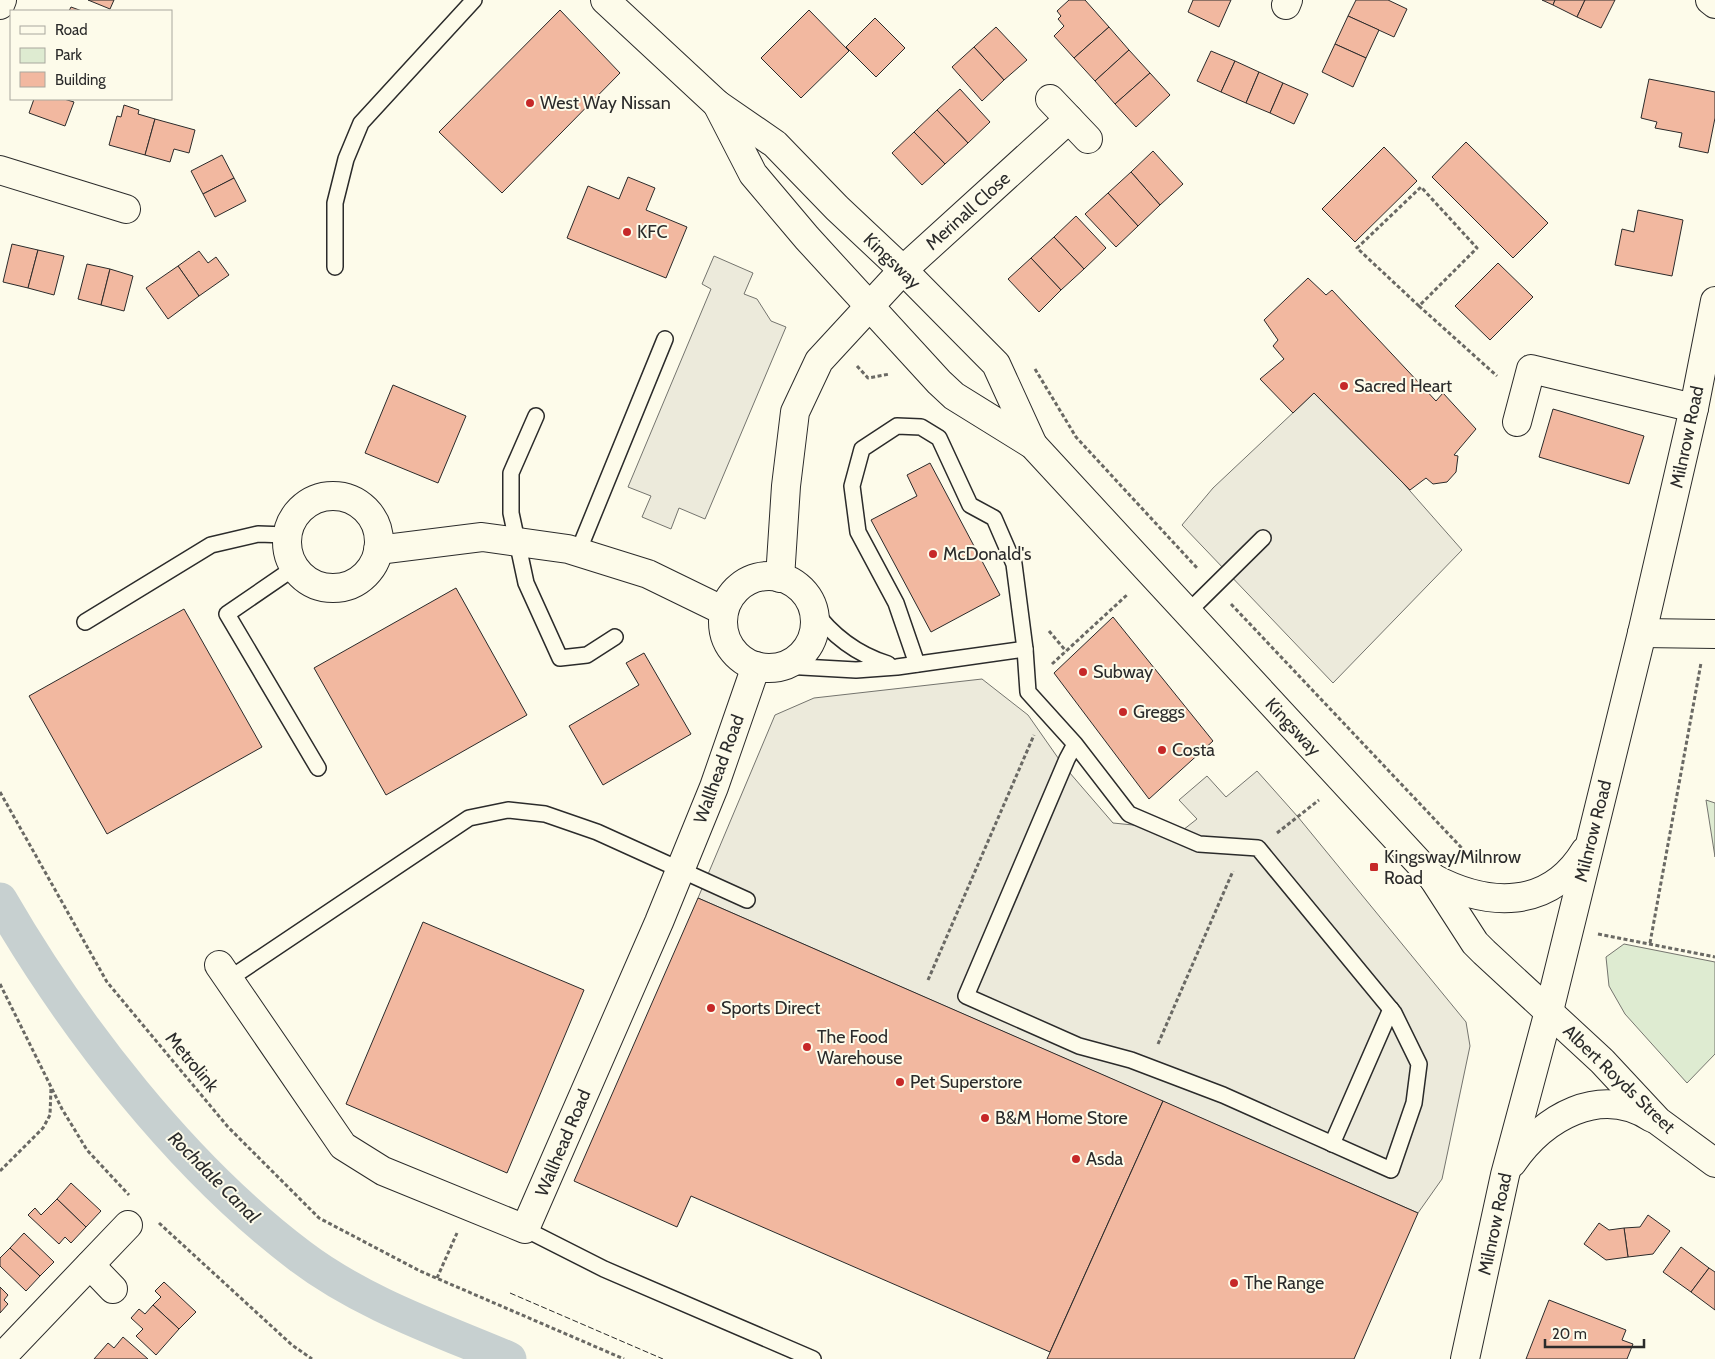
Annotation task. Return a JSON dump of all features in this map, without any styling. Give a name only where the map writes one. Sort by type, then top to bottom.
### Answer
[{"type":"main road","points":[[0,5],[2,0]]},
{"type":"main road","name":"Kingsway","points":[[605,0],[717,104],[775,144],[837,208],[903,270],[996,364],[1032,445]]},
{"type":"main road","points":[[1710,0],[1715,4]]},
{"type":"main road","points":[[1050,99],[1088,139]]},
{"type":"main road","name":"Kingsway","points":[[717,104],[753,174],[868,306],[954,396],[1032,445],[1433,878],[1475,942],[1549,1011]]},
{"type":"main road","name":"Merinall Close","points":[[868,306],[903,270],[1069,119]]},
{"type":"main road","points":[[0,170],[126,209]]},
{"type":"main road","name":"Milnrow Road","points":[[1465,1359],[1505,1175],[1549,1011],[1642,633],[1694,408],[1715,301]]},
{"type":"main road","points":[[780,578],[786,486],[795,412],[819,361],[868,306]]},
{"type":"main road","points":[[1520,410],[1531,369],[1694,408]]},
{"type":"main road","points":[[338,496],[353,500],[365,509],[374,521],[379,535],[378,550],[373,565],[364,577],[350,585],[335,588],[319,587],[305,580],[294,568],[288,554],[287,535],[290,524],[298,512],[310,502],[323,497],[338,496]]},
{"type":"main road","points":[[378,550],[482,537],[578,552],[648,574],[724,611]]},
{"type":"main road","points":[[770,576],[780,578],[796,586],[806,596],[812,608],[815,622],[813,636],[806,649],[796,659],[784,666],[770,668],[756,666],[743,661],[729,645],[723,625],[724,611],[731,597],[741,586],[754,579],[770,576]]},
{"type":"main road","points":[[1642,633],[1711,635]]},
{"type":"main road","name":"Wallhead Road","points":[[525,1229],[655,931],[714,787],[756,666]]},
{"type":"main road","points":[[1433,878],[1455,888],[1489,898],[1508,899],[1528,896],[1551,887],[1566,876],[1591,839]]},
{"type":"main road","points":[[224,972],[344,1146],[383,1171],[525,1229]]},
{"type":"main road","name":"Albert Royds Street","points":[[1549,1011],[1606,1065],[1658,1121],[1715,1163]]},
{"type":"main road","points":[[1505,1175],[1521,1150],[1542,1128],[1563,1114],[1577,1110],[1618,1106],[1646,1113],[1658,1121]]},
{"type":"main road","points":[[0,1359],[90,1265],[132,1213]]},
{"type":"main road","points":[[90,1265],[113,1289]]},
{"type":"lane","points":[[335,267],[335,203],[346,159],[361,123],[474,0]]},
{"type":"lane","points":[[578,552],[666,339]]},
{"type":"lane","points":[[536,416],[511,473],[511,513],[526,582],[560,658],[587,655],[615,637]]},
{"type":"lane","points":[[917,664],[896,603],[858,532],[852,486],[862,449],[897,426],[921,428],[939,438],[970,505],[994,518],[1014,564],[1028,692],[1075,744],[1130,814],[1199,844],[1258,848],[1391,1009],[1419,1064],[1414,1103],[1391,1170],[1222,1095],[1148,1067],[1079,1046],[966,996],[1067,758],[1075,744]]},
{"type":"lane","points":[[85,622],[211,545],[258,534],[287,535]]},
{"type":"lane","points":[[1187,613],[1263,538]]},
{"type":"lane","points":[[294,568],[227,614],[318,768]]},
{"type":"lane","points":[[812,608],[826,627],[866,657],[897,667]]},
{"type":"lane","points":[[784,666],[856,670],[897,667],[1024,649]]},
{"type":"lane","points":[[224,972],[469,818],[508,810],[545,814],[597,832],[747,900]]},
{"type":"lane","points":[[1332,1144],[1391,1009]]},
{"type":"lane","points":[[525,1229],[604,1269],[813,1359]]},
{"type":"path","points":[[1419,306],[1477,248],[1421,187],[1357,248],[1419,306],[1520,410]]},
{"type":"path","points":[[835,342],[868,378],[897,373]]},
{"type":"path","points":[[1032,364],[1076,438],[1480,865]]},
{"type":"path","points":[[1049,666],[1150,573]]},
{"type":"path","points":[[1650,943],[1711,635]]},
{"type":"path","points":[[928,980],[1032,737],[1052,719]]},
{"type":"path","points":[[1148,1067],[1236,863],[1343,781]]},
{"type":"path","name":"Metrolink","points":[[0,792],[107,982],[228,1127],[319,1218],[437,1278],[624,1359]]},
{"type":"path","points":[[1604,936],[1650,943],[1715,957]]},
{"type":"path","points":[[0,984],[62,1109],[87,1150],[132,1213]]},
{"type":"path","points":[[0,1171],[43,1128],[50,1115],[51,1086]]},
{"type":"path","points":[[437,1278],[469,1205]]},
{"type":"path","points":[[157,1221],[292,1345],[312,1359]]},
{"type":"green space","points":[[1706,800],[1715,803],[1715,857]]},
{"type":"green space","points":[[1624,944],[1715,962],[1715,1054],[1687,1083],[1625,1014],[1609,986],[1606,957]]},
{"type":"shaded area","points":[[714,256],[753,273],[744,294],[757,299],[771,321],[786,327],[705,519],[679,508],[671,529],[642,517],[651,496],[628,487],[711,289],[702,284]]},
{"type":"shaded area","points":[[1314,393],[1403,483],[1462,550],[1333,683],[1182,525],[1213,488]]},
{"type":"shaded area","points":[[982,679],[1028,715],[1063,765],[1113,823],[1183,830],[1197,819],[1179,800],[1207,776],[1226,797],[1257,771],[1298,817],[1466,1022],[1470,1046],[1442,1179],[1418,1213],[698,898],[775,715],[814,698]]},
{"type":"building","points":[[88,0],[114,0],[110,9]]},
{"type":"building","points":[[1069,0],[1085,0],[1109,27],[1074,58],[1054,36],[1064,26],[1058,19],[1061,16],[1057,11]]},
{"type":"building","points":[[1193,0],[1231,0],[1219,27],[1188,12]]},
{"type":"building","points":[[1356,0],[1388,0],[1407,9],[1394,37],[1348,16]]},
{"type":"building","points":[[1542,0],[1555,0],[1553,5]]},
{"type":"building","points":[[1555,0],[1585,0],[1577,17],[1553,5]]},
{"type":"building","points":[[1585,0],[1615,0],[1601,28],[1577,17]]},
{"type":"building","name":"West Way Nissan","points":[[560,10],[620,73],[502,193],[439,132]]},
{"type":"building","points":[[809,10],[849,51],[801,98],[761,58]]},
{"type":"building","points":[[1348,16],[1379,30],[1366,58],[1335,44]]},
{"type":"building","points":[[875,18],[905,48],[876,77],[846,47]]},
{"type":"building","points":[[996,27],[1027,60],[1004,80],[974,47]]},
{"type":"building","points":[[1109,27],[1129,50],[1095,81],[1074,58]]},
{"type":"building","points":[[1335,44],[1366,58],[1353,87],[1322,72]]},
{"type":"building","points":[[974,47],[1004,80],[982,101],[952,67]]},
{"type":"building","points":[[1129,50],[1150,73],[1115,104],[1095,81]]},
{"type":"building","points":[[1211,51],[1235,61],[1221,92],[1197,81]]},
{"type":"building","points":[[1235,61],[1259,72],[1246,103],[1221,92]]},
{"type":"building","points":[[1259,72],[1283,83],[1270,113],[1246,103]]},
{"type":"building","points":[[1150,73],[1170,95],[1136,127],[1115,104]]},
{"type":"building","points":[[1649,79],[1715,92],[1715,118],[1708,153],[1679,147],[1682,133],[1655,128],[1657,122],[1641,118]]},
{"type":"building","points":[[1283,83],[1308,94],[1294,124],[1270,113]]},
{"type":"building","points":[[960,89],[990,122],[968,143],[937,110]]},
{"type":"building","points":[[34,100],[67,100],[74,102],[65,126],[29,113]]},
{"type":"building","points":[[124,105],[139,110],[138,114],[155,119],[145,155],[109,145],[117,116],[121,117]]},
{"type":"building","points":[[937,110],[968,143],[945,164],[914,132]]},
{"type":"building","points":[[155,119],[195,130],[189,153],[174,149],[170,162],[145,155]]},
{"type":"building","points":[[914,132],[945,164],[922,185],[892,153]]},
{"type":"building","points":[[1466,142],[1548,223],[1513,258],[1432,177]]},
{"type":"building","points":[[1384,147],[1417,181],[1355,242],[1322,209]]},
{"type":"building","points":[[1153,151],[1183,184],[1160,205],[1131,172]]},
{"type":"building","points":[[222,155],[234,178],[203,194],[191,171]]},
{"type":"building","points":[[1131,172],[1160,205],[1138,226],[1108,193]]},
{"type":"building","name":"KFC","points":[[628,177],[655,188],[646,210],[687,227],[666,278],[567,238],[588,186],[619,199]]},
{"type":"building","points":[[234,178],[246,201],[215,217],[203,194]]},
{"type":"building","points":[[1108,193],[1138,226],[1116,247],[1085,214]]},
{"type":"building","points":[[1638,210],[1683,220],[1672,276],[1615,265],[1622,229],[1634,232]]},
{"type":"building","points":[[1076,216],[1106,248],[1084,269],[1054,237]]},
{"type":"building","points":[[1054,237],[1084,269],[1061,290],[1031,258]]},
{"type":"building","points":[[12,244],[38,250],[28,288],[3,282]]},
{"type":"building","points":[[38,250],[64,256],[54,295],[28,288]]},
{"type":"building","points":[[199,251],[208,263],[216,257],[229,275],[199,296],[178,266]]},
{"type":"building","points":[[1031,258],[1061,290],[1039,312],[1008,279]]},
{"type":"building","points":[[1498,263],[1533,297],[1490,340],[1455,306]]},
{"type":"building","points":[[87,264],[110,269],[101,305],[78,299]]},
{"type":"building","points":[[178,266],[199,296],[168,319],[146,288]]},
{"type":"building","points":[[110,269],[133,276],[124,311],[101,305]]},
{"type":"building","name":"Sacred Heart","points":[[1308,278],[1326,295],[1332,290],[1436,401],[1443,393],[1476,429],[1454,455],[1458,456],[1456,472],[1447,482],[1433,484],[1426,478],[1410,490],[1314,393],[1293,413],[1260,379],[1284,359],[1273,346],[1278,340],[1264,320]]},
{"type":"building","points":[[393,385],[466,416],[438,483],[365,453]]},
{"type":"building","points":[[1553,409],[1644,436],[1629,484],[1539,457]]},
{"type":"building","points":[[930,463],[1000,595],[931,632],[871,520],[917,496],[907,475]]},
{"type":"building","points":[[456,588],[527,715],[386,795],[314,668]]},
{"type":"building","points":[[184,609],[262,747],[107,834],[29,696]]},
{"type":"building","points":[[1113,617],[1213,741],[1149,799],[1054,673]]},
{"type":"building","points":[[644,653],[691,734],[603,785],[569,726],[639,685],[626,663]]},
{"type":"building","points":[[698,898],[1163,1101],[1050,1352],[691,1196],[677,1227],[574,1181]]},
{"type":"building","points":[[423,922],[584,990],[507,1173],[346,1104]]},
{"type":"building","name":"The Range","points":[[1163,1101],[1418,1213],[1354,1359],[1047,1359]]},
{"type":"building","points":[[71,1183],[101,1211],[86,1227],[57,1199]]},
{"type":"building","points":[[57,1199],[86,1227],[71,1243],[65,1237],[59,1244],[28,1215],[35,1208],[41,1215]]},
{"type":"building","points":[[1648,1215],[1670,1231],[1653,1254],[1628,1257],[1624,1228],[1640,1227]]},
{"type":"building","points":[[1599,1223],[1609,1230],[1624,1228],[1628,1257],[1606,1260],[1584,1244]]},
{"type":"building","points":[[24,1233],[54,1262],[40,1276],[10,1248]]},
{"type":"building","points":[[1681,1247],[1709,1268],[1691,1292],[1663,1272]]},
{"type":"building","points":[[10,1248],[40,1276],[26,1291],[0,1266],[0,1258]]},
{"type":"building","points":[[1709,1268],[1715,1272],[1715,1310],[1691,1292]]},
{"type":"building","points":[[164,1282],[196,1312],[179,1329],[153,1305],[161,1297],[155,1291]]},
{"type":"building","points":[[0,1287],[8,1295],[4,1300],[8,1304],[0,1313]]},
{"type":"building","points":[[1549,1300],[1626,1330],[1622,1340],[1633,1344],[1627,1359],[1526,1359]]},
{"type":"building","points":[[153,1305],[179,1329],[156,1355],[136,1336],[143,1329],[131,1318],[139,1309],[145,1314]]},
{"type":"building","points":[[123,1337],[148,1359],[94,1359],[108,1343],[114,1348]]},
{"type":"waterway","name":"Rochdale Canal","points":[[0,900],[62,997],[96,1045],[134,1093],[214,1181],[256,1220],[300,1256],[349,1288],[428,1326],[509,1359]]},
{"type":"fence","points":[[510,1293],[663,1359]]},
{"type":"place","name":"West Way Nissan","points":[[530,103]]},
{"type":"place","name":"KFC","points":[[627,232]]},
{"type":"place","name":"Sacred Heart","points":[[1344,386]]},
{"type":"place","name":"McDonald's","points":[[933,554]]},
{"type":"place","name":"Subway","points":[[1083,672]]},
{"type":"place","name":"Greggs","points":[[1123,712]]},
{"type":"place","name":"Costa","points":[[1162,750]]},
{"type":"place","name":"Kingsway/Milnrow Road","points":[[1374,867]]},
{"type":"place","name":"Sports Direct","points":[[711,1008]]},
{"type":"place","name":"The Food Warehouse","points":[[807,1047]]},
{"type":"place","name":"Pet Superstore","points":[[900,1082]]},
{"type":"place","name":"B&M Home Store","points":[[985,1118]]},
{"type":"place","name":"Asda","points":[[1076,1159]]},
{"type":"place","name":"The Range","points":[[1234,1283]]}]
